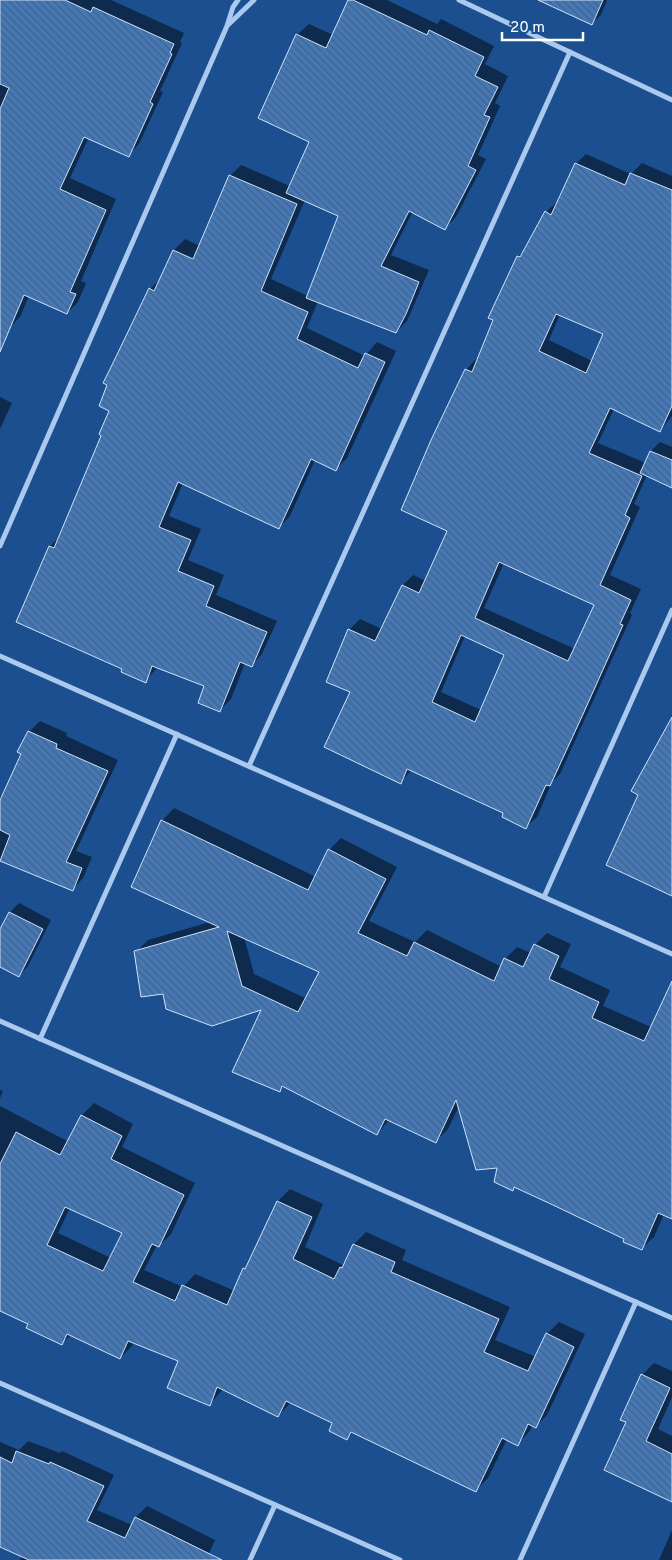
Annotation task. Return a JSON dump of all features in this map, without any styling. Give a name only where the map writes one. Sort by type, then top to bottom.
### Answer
[{"type":"street","points":[[0,546],[227,26],[233,7],[238,0]]},
{"type":"street","points":[[227,26],[254,0]]},
{"type":"street","points":[[459,0],[672,100]]},
{"type":"street","points":[[249,766],[570,52]]},
{"type":"street","points":[[544,897],[672,610]]},
{"type":"street","points":[[0,656],[672,954]]},
{"type":"street","points":[[40,1039],[177,734]]},
{"type":"street","points":[[0,1021],[672,1318]]},
{"type":"street","points":[[520,1560],[636,1302]]},
{"type":"street","points":[[0,1383],[400,1560]]},
{"type":"street","points":[[250,1560],[276,1505]]},
{"type":"building","points":[[0,0],[65,0],[91,12],[93,7],[174,44],[170,53],[172,54],[150,102],[153,104],[129,157],[84,137],[60,189],[106,210],[70,292],[76,294],[67,314],[24,295],[0,352],[0,109],[9,88],[0,84]]},
{"type":"building","points":[[348,0],[353,0],[427,35],[429,30],[484,57],[475,76],[498,87],[484,115],[490,117],[468,166],[476,170],[445,230],[409,211],[381,266],[419,282],[396,333],[306,298],[338,216],[286,193],[309,142],[258,118],[296,34],[326,48]]},
{"type":"building","points":[[538,0],[603,0],[592,25]]},
{"type":"building","points":[[575,163],[625,185],[630,173],[672,190],[672,406],[660,432],[610,408],[589,453],[642,476],[625,515],[630,518],[600,585],[631,600],[620,624],[623,625],[584,712],[550,786],[546,785],[526,829],[502,817],[503,813],[407,769],[401,784],[324,747],[350,692],[326,682],[348,629],[375,641],[402,585],[419,593],[447,531],[401,510],[431,440],[465,369],[472,372],[493,320],[488,318],[517,256],[520,257],[545,211],[551,215]],"holes":[[[556,314],[603,334],[586,373],[539,351]],[[499,562],[594,605],[568,661],[475,618]],[[461,635],[504,655],[475,722],[432,702]]]},
{"type":"building","points":[[229,175],[297,204],[261,291],[308,312],[297,339],[358,368],[365,353],[385,362],[336,471],[311,459],[279,529],[178,482],[159,527],[191,540],[178,571],[214,586],[206,606],[267,632],[252,667],[240,662],[220,712],[198,703],[204,686],[152,666],[146,683],[121,672],[122,669],[16,622],[49,546],[54,548],[101,436],[99,434],[109,411],[99,406],[107,385],[103,383],[149,288],[154,291],[173,250],[193,259]]},
{"type":"building","points":[[650,451],[672,460],[672,488],[640,473]]},
{"type":"building","points":[[672,717],[672,896],[606,865],[638,795],[631,791]]},
{"type":"building","points":[[28,731],[57,744],[56,748],[108,771],[66,862],[82,868],[73,891],[0,861],[10,835],[0,830],[0,800],[21,754],[17,752]]},
{"type":"building","points":[[161,820],[308,890],[328,849],[386,879],[358,933],[407,956],[414,942],[494,981],[504,958],[523,967],[534,944],[559,956],[549,979],[599,1002],[592,1018],[644,1041],[672,981],[672,1219],[658,1213],[642,1250],[623,1242],[624,1239],[514,1187],[513,1191],[494,1182],[497,1168],[476,1170],[456,1100],[436,1143],[385,1119],[377,1135],[282,1086],[280,1092],[232,1072],[261,1010],[212,1026],[166,1009],[163,994],[141,997],[134,951],[219,927],[131,887]],"holes":[[[227,931],[319,972],[298,1012],[242,986]]]},
{"type":"building","points":[[9,912],[43,929],[19,977],[0,967],[0,929]]},
{"type":"building","points":[[81,1115],[122,1136],[111,1159],[184,1195],[159,1247],[152,1244],[133,1282],[175,1301],[182,1285],[227,1305],[243,1268],[245,1269],[277,1201],[312,1217],[293,1259],[334,1279],[340,1267],[342,1268],[353,1244],[395,1262],[391,1272],[499,1319],[484,1352],[528,1371],[546,1333],[574,1347],[536,1428],[528,1424],[518,1446],[502,1438],[476,1492],[351,1432],[347,1440],[329,1431],[332,1423],[286,1401],[278,1417],[217,1387],[210,1406],[167,1388],[178,1361],[128,1341],[120,1359],[67,1334],[62,1345],[26,1328],[28,1324],[0,1311],[0,1164],[16,1132],[60,1155]],"holes":[[[65,1207],[122,1233],[103,1271],[47,1245]]]},
{"type":"building","points":[[641,1374],[670,1388],[646,1441],[672,1454],[672,1502],[604,1470],[626,1422],[620,1420]]},
{"type":"building","points":[[16,1451],[49,1464],[50,1462],[104,1486],[87,1521],[125,1538],[135,1517],[222,1560],[29,1560],[0,1547],[0,1457],[12,1463]]}]
